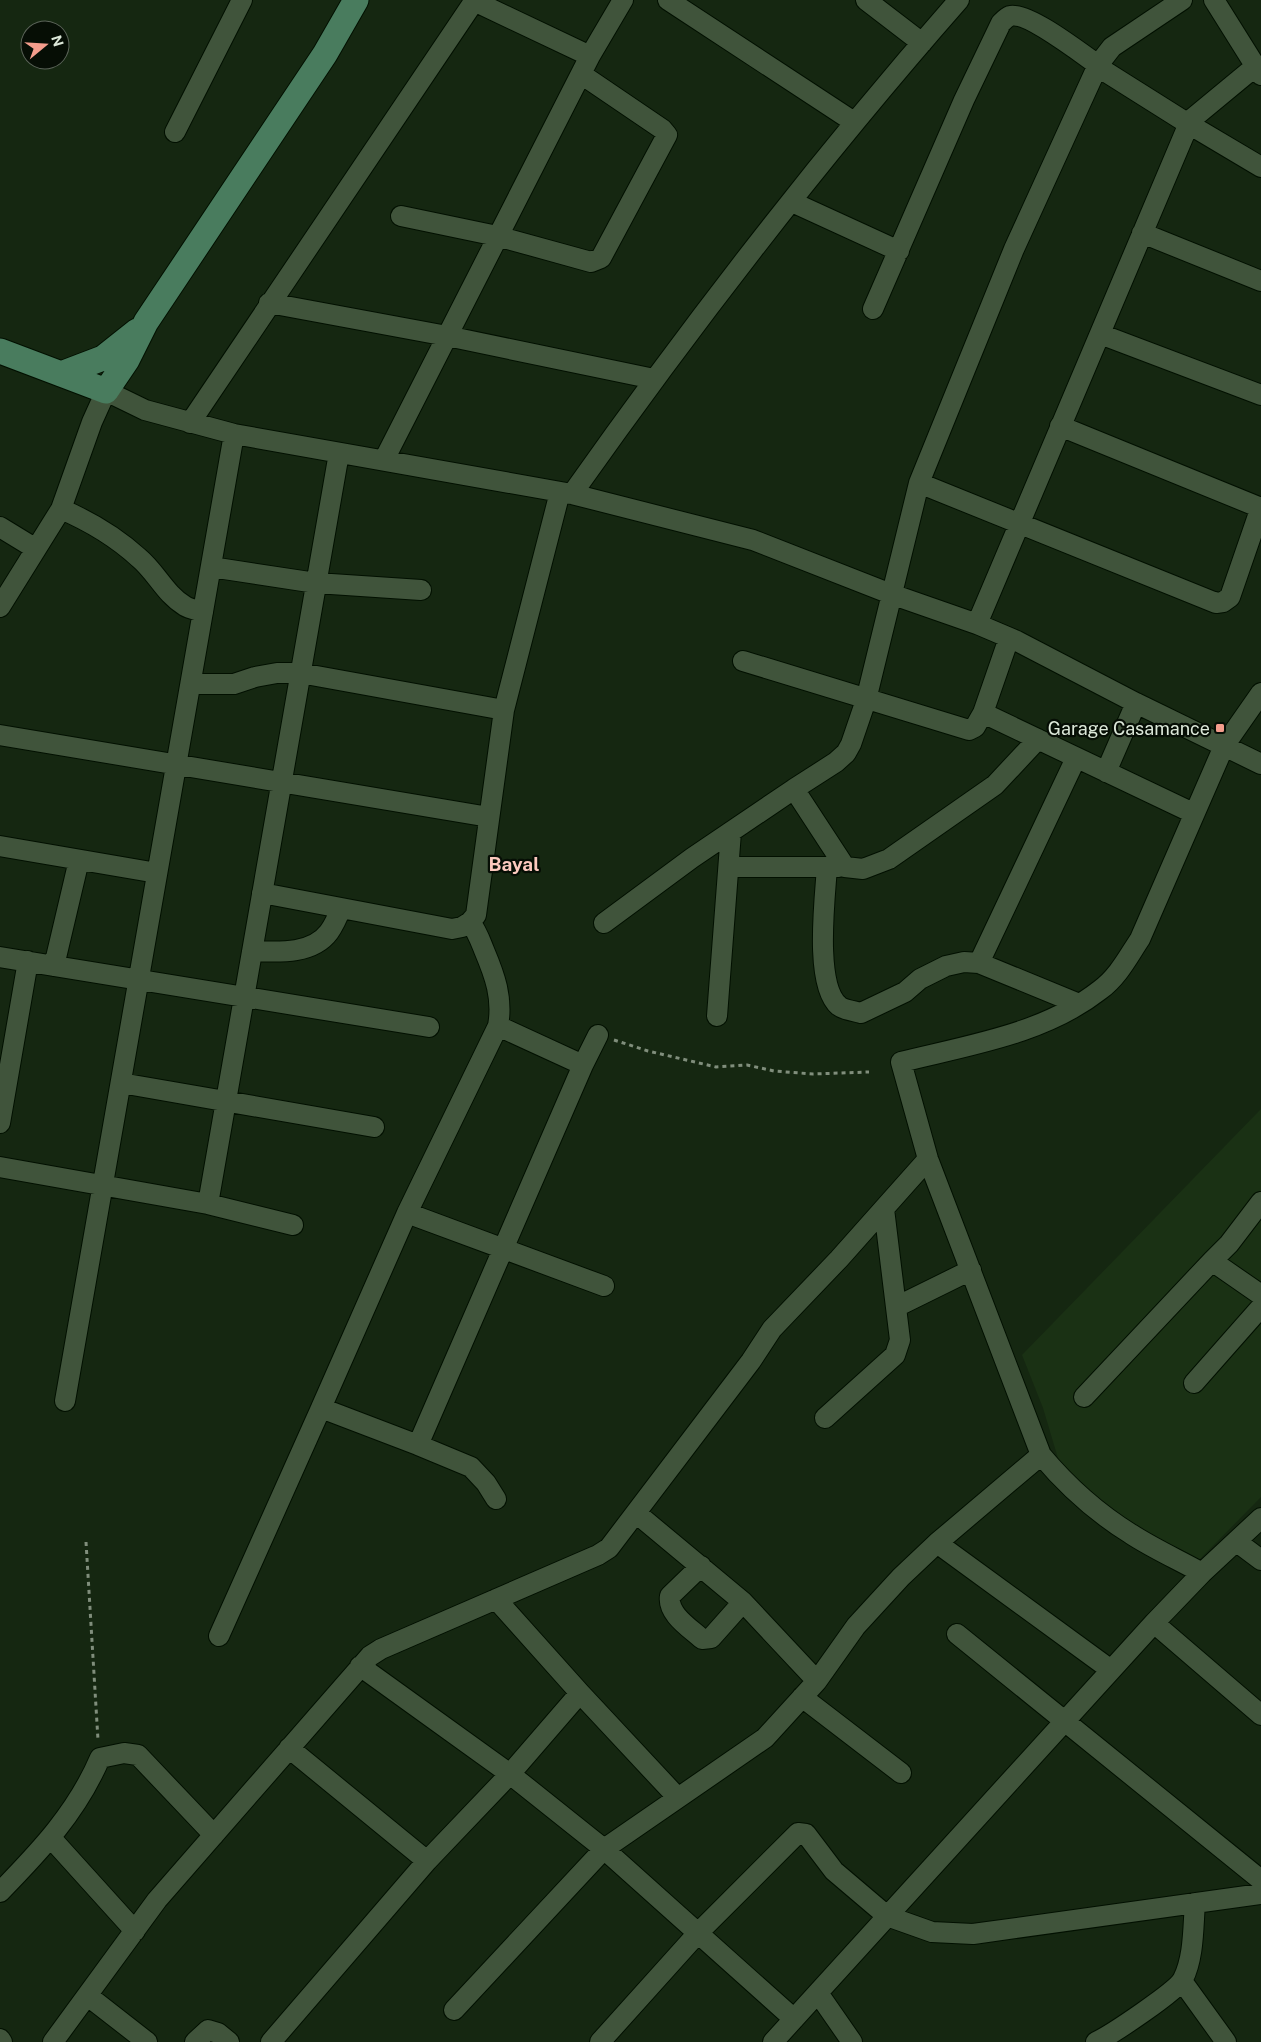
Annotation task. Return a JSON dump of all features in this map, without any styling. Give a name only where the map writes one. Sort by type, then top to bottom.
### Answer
[{"type":"main road","points":[[0,352],[106,391],[127,360],[146,322],[325,54],[356,0]]},
{"type":"main road","points":[[61,374],[103,358],[121,346],[146,322]]},
{"type":"street","points":[[175,132],[242,0]]},
{"type":"street","points":[[384,460],[586,65],[623,0]]},
{"type":"street","points":[[668,0],[854,122]]},
{"type":"street","points":[[866,0],[922,43]]},
{"type":"street","points":[[262,893],[452,929],[462,928],[476,915],[504,710],[566,493],[854,122],[959,0]]},
{"type":"street","points":[[604,923],[692,858],[836,762],[852,744],[866,700],[918,483],[1014,249],[1098,65],[1112,47],[1182,0]]},
{"type":"street","points":[[977,624],[1187,123],[1258,70],[1214,0]]},
{"type":"street","points":[[190,423],[475,1],[586,65],[667,135],[601,258],[597,261],[592,262],[498,236],[400,216]]},
{"type":"street","points":[[873,309],[964,100],[1001,24],[1010,16],[1021,16],[1040,26],[1114,77],[1253,162],[1261,146]]},
{"type":"street","points":[[792,202],[899,251]]},
{"type":"street","points":[[1142,233],[1261,281]]},
{"type":"street","points":[[269,304],[447,336],[654,379]]},
{"type":"street","points":[[1100,334],[1261,395]]},
{"type":"street","points":[[0,607],[61,509],[89,430],[106,391],[145,410],[234,434],[566,493],[753,540],[891,594],[977,624],[1009,638],[1261,764]]},
{"type":"street","points":[[918,483],[1216,603],[1224,602],[1230,597],[1261,507],[1060,426]]},
{"type":"street","points":[[65,1401],[234,434]]},
{"type":"street","points":[[208,1204],[338,453]]},
{"type":"street","points":[[61,509],[90,522],[116,540],[141,559],[165,589],[185,606],[203,612]]},
{"type":"street","points":[[0,527],[36,549]]},
{"type":"street","points":[[211,567],[316,583],[421,590]]},
{"type":"street","points":[[743,662],[970,730],[976,727],[983,713],[1009,638]]},
{"type":"street","points":[[191,684],[234,684],[277,673],[300,673],[504,710]]},
{"type":"street","points":[[1202,1573],[1123,1529],[1061,1478],[1041,1455],[928,1159],[901,1062],[1023,1031],[1064,1013],[1101,990],[1122,968],[1140,939],[1193,813],[1224,746],[1261,693]]},
{"type":"street","points":[[1106,772],[1136,703]]},
{"type":"street","points":[[983,713],[1193,813]]},
{"type":"street","points":[[0,735],[490,817]]},
{"type":"street","points":[[729,867],[836,867],[864,869],[889,859],[995,785],[1038,740]]},
{"type":"street","points":[[979,963],[1076,758]]},
{"type":"street","points":[[794,789],[836,867],[823,963],[828,990],[839,1007],[861,1013],[905,992],[920,979],[946,966],[964,962],[979,963],[1079,1004]]},
{"type":"street","points":[[717,1016],[731,832]]},
{"type":"street","points":[[0,846],[157,873]]},
{"type":"street","points":[[54,966],[79,860]]},
{"type":"street","points":[[252,951],[285,952],[313,946],[329,933],[342,908]]},
{"type":"street","points":[[219,1636],[407,1213],[498,1026],[501,1011],[498,990],[492,968],[470,922]]},
{"type":"street","points":[[0,957],[428,1027]]},
{"type":"street","points":[[0,1123],[5,1067],[28,961]]},
{"type":"street","points":[[498,1026],[583,1065]]},
{"type":"street","points":[[418,1445],[598,1034]]},
{"type":"street","points":[[120,1083],[374,1127]]},
{"type":"street","points":[[53,2042],[158,1900],[360,1666],[381,1649],[598,1556],[615,1541],[751,1361],[772,1329],[928,1159]]},
{"type":"street","points":[[0,1167],[208,1204],[293,1226]]},
{"type":"street","points":[[1084,1397],[1229,1244],[1261,1202]]},
{"type":"street","points":[[825,1418],[895,1355],[900,1340],[884,1209]]},
{"type":"street","points":[[407,1213],[604,1286]]},
{"type":"street","points":[[1212,1261],[1261,1295]]},
{"type":"street","points":[[896,1307],[971,1270]]},
{"type":"street","points":[[1194,1383],[1261,1307]]},
{"type":"street","points":[[321,1408],[471,1467],[486,1483],[496,1499]]},
{"type":"street","points":[[454,2010],[604,1849],[765,1738],[817,1681],[856,1626],[880,1598],[937,1543],[1041,1455]]},
{"type":"street","points":[[636,1513],[743,1602],[817,1681]]},
{"type":"street","points":[[773,2042],[1154,1623],[1202,1573],[1261,1518]]},
{"type":"street","points":[[1237,1542],[1261,1560]]},
{"type":"street","points":[[937,1543],[1111,1670]]},
{"type":"street","points":[[700,1566],[670,1596],[669,1602],[671,1610],[702,1639],[711,1638],[743,1602]]},
{"type":"street","points":[[496,1599],[678,1798]]},
{"type":"street","points":[[1154,1623],[1261,1715]]},
{"type":"street","points":[[957,1634],[1261,1880]]},
{"type":"street","points":[[360,1666],[510,1774],[604,1849],[794,2019]]},
{"type":"street","points":[[271,2042],[427,1861],[510,1774],[580,1693]]},
{"type":"street","points":[[802,1697],[901,1773]]},
{"type":"street","points":[[289,1748],[427,1861]]},
{"type":"street","points":[[0,1892],[51,1838],[89,1784],[100,1758],[124,1753],[138,1755],[214,1835]]},
{"type":"street","points":[[600,2042],[698,1933],[798,1834],[806,1834],[834,1871],[887,1916],[932,1932],[973,1934],[1261,1894]]},
{"type":"street","points":[[51,1838],[135,1931]]},
{"type":"street","points":[[1101,2041],[1142,2013],[1182,1981],[1190,1960],[1195,1903]]},
{"type":"street","points":[[1182,1981],[1226,2042]]},
{"type":"street","points":[[818,1993],[852,2042]]},
{"type":"street","points":[[88,1996],[147,2042]]},
{"type":"street","points":[[195,2042],[208,2030],[218,2032],[229,2042]]},
{"type":"path","points":[[598,1034],[648,1051],[716,1067],[747,1065],[774,1071],[813,1074],[869,1072]]},
{"type":"path","points":[[86,1542],[100,1758]]},
{"type":"shaded area","points":[[1261,1109],[1261,1497],[1197,1562],[1129,1524],[1060,1465],[1043,1408],[1022,1355]]},
{"type":"place","name":"Garage Casamance","points":[[1220,728]]},
{"type":"district","name":"Bayal","points":[[514,864]]}]
